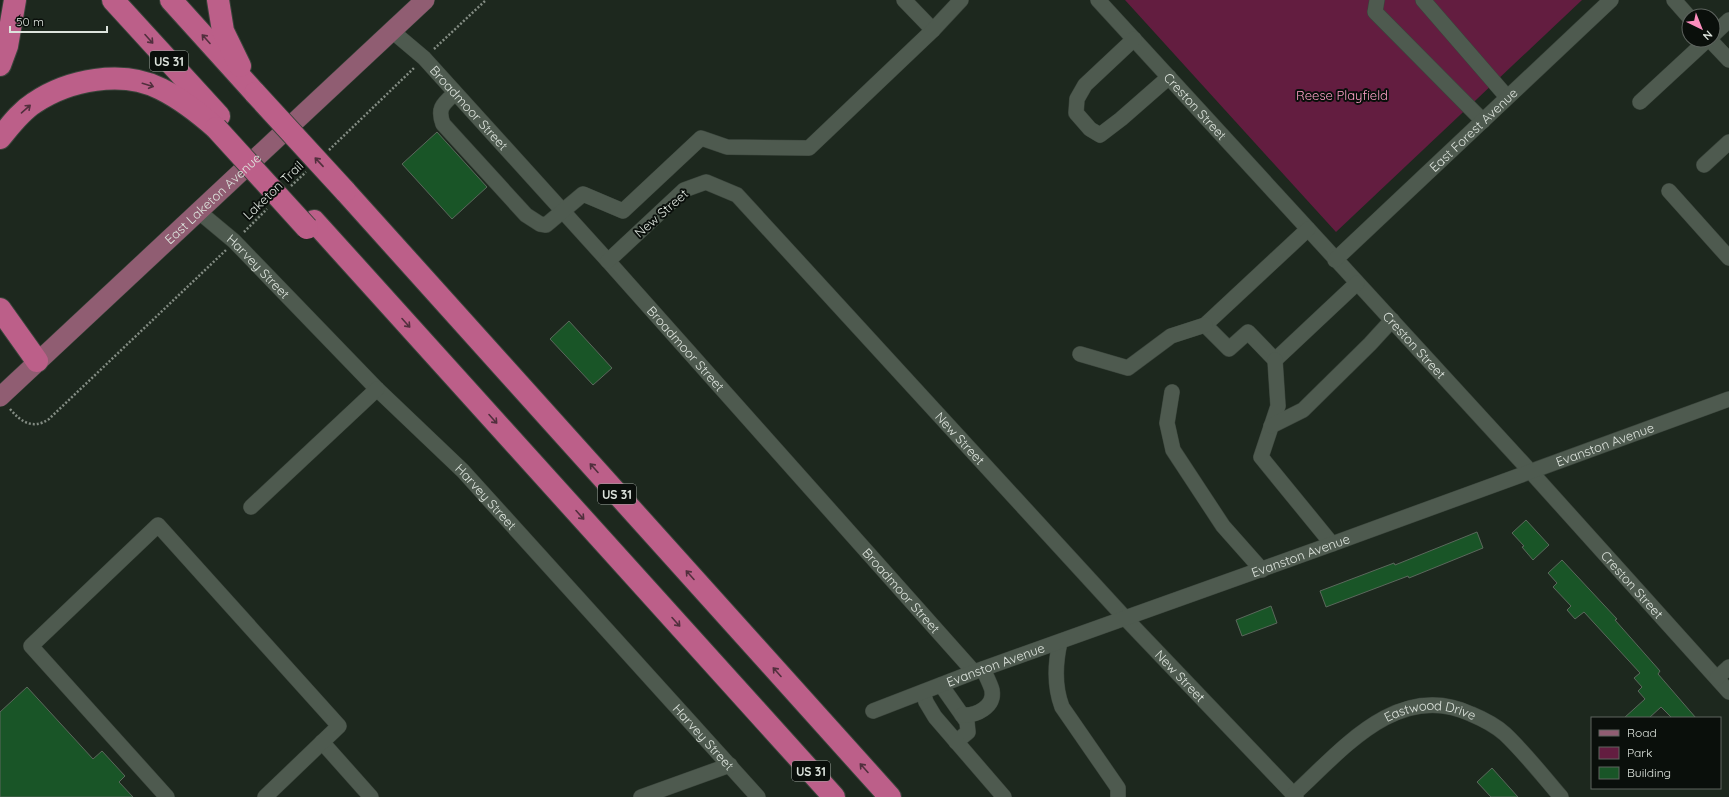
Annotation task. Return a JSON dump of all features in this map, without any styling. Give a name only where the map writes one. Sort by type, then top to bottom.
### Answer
[{"type":"highway","points":[[0,65],[7,46],[15,0]]},
{"type":"highway","name":"US 31","points":[[114,0],[220,125],[310,224],[391,307],[834,797]]},
{"type":"highway","name":"US 31","points":[[171,0],[345,191],[890,797]]},
{"type":"highway","points":[[218,0],[223,31],[253,91]]},
{"type":"highway","points":[[0,138],[18,117],[33,103],[57,90],[99,80],[124,79],[160,88],[220,125]]},
{"type":"highway","points":[[0,309],[37,361]]},
{"type":"highway","points":[[0,331],[37,361]]},
{"type":"main road","name":"East Laketon Avenue","points":[[5,403],[37,361],[425,0]]},
{"type":"street","points":[[904,0],[933,30]]},
{"type":"street","points":[[455,93],[442,106],[440,114],[443,124],[526,215],[540,224],[546,224],[583,194],[623,211],[701,138],[727,147],[809,148],[933,30],[961,0]]},
{"type":"street","name":"Creston Street","points":[[1098,0],[1531,472],[1729,692]]},
{"type":"street","points":[[1377,0],[1375,12],[1483,121]]},
{"type":"street","points":[[1423,0],[1507,97]]},
{"type":"street","name":"East Forest Avenue","points":[[1336,260],[1611,0]]},
{"type":"street","points":[[1674,0],[1681,8]]},
{"type":"street","points":[[1721,27],[1729,20]]},
{"type":"street","name":"Broadmoor Street","points":[[392,31],[424,58],[978,671],[992,690],[990,701],[979,713],[971,716],[962,715]]},
{"type":"street","points":[[1134,39],[1086,85],[1077,99],[1076,112],[1090,129],[1100,134],[1121,119],[1169,77]]},
{"type":"street","points":[[1640,102],[1699,48]]},
{"type":"street","points":[[1716,48],[1729,60]]},
{"type":"street","points":[[1704,165],[1729,142]]},
{"type":"street","name":"New Street","points":[[608,261],[684,190],[706,182],[737,195],[1126,619],[1295,796]]},
{"type":"street","points":[[1669,191],[1729,258]]},
{"type":"street","name":"Harvey Street","points":[[198,211],[234,242],[377,389],[468,477],[758,797]]},
{"type":"street","points":[[1080,354],[1128,368],[1171,336],[1205,325],[1308,229]]},
{"type":"street","points":[[1274,360],[1357,283]]},
{"type":"street","points":[[1271,426],[1303,410],[1370,344],[1392,320]]},
{"type":"street","points":[[1205,325],[1229,349],[1248,332],[1274,360],[1278,406],[1261,458],[1332,544]]},
{"type":"street","points":[[251,507],[377,389]]},
{"type":"street","points":[[1172,392],[1167,423],[1173,450],[1223,526],[1262,570]]},
{"type":"street","name":"Evanston Avenue","points":[[873,711],[978,671],[1262,570],[1729,399]]},
{"type":"street","points":[[166,797],[31,646],[158,525],[339,726],[266,797]]},
{"type":"street","points":[[1060,642],[1056,667],[1060,702],[1118,788],[1118,797]]},
{"type":"street","points":[[1717,678],[1729,667]]},
{"type":"street","points":[[941,685],[967,722],[968,732],[956,742]]},
{"type":"street","points":[[923,692],[932,712],[1004,797]]},
{"type":"street","name":"Eastwood Drive","points":[[1295,796],[1364,732],[1382,718],[1403,709],[1424,705],[1443,705],[1462,709],[1484,719],[1504,734],[1562,797]]},
{"type":"street","points":[[322,742],[371,797]]},
{"type":"street","points":[[641,797],[730,765]]},
{"type":"path","points":[[324,155],[486,0]]},
{"type":"path","name":"Laketon Trail","points":[[290,188],[307,171]]},
{"type":"path","name":"Laketon Trail","points":[[5,403],[18,418],[25,423],[37,424],[49,419],[268,209]]},
{"type":"green space","name":"Reese Playfield","points":[[1125,0],[1582,0],[1336,232]]},
{"type":"building","points":[[437,132],[487,187],[452,219],[402,164]]},
{"type":"building","points":[[569,321],[612,368],[593,385],[550,339]]},
{"type":"building","points":[[1526,520],[1549,545],[1533,560],[1522,547],[1524,546],[1512,533]]},
{"type":"building","points":[[1477,532],[1483,548],[1409,578],[1408,576],[1326,607],[1320,591],[1394,563],[1395,565]]},
{"type":"building","points":[[1562,560],[1617,619],[1615,620],[1660,671],[1658,674],[1695,717],[1671,717],[1661,707],[1650,717],[1625,717],[1645,699],[1638,691],[1642,687],[1634,678],[1640,673],[1584,612],[1575,619],[1567,610],[1571,606],[1553,587],[1557,583],[1548,573]]},
{"type":"building","points":[[1271,606],[1277,623],[1242,636],[1236,620]]},
{"type":"building","points":[[27,687],[93,759],[102,751],[125,776],[119,782],[133,797],[0,797],[0,712]]},
{"type":"building","points":[[1492,768],[1518,797],[1491,797],[1477,782]]}]
